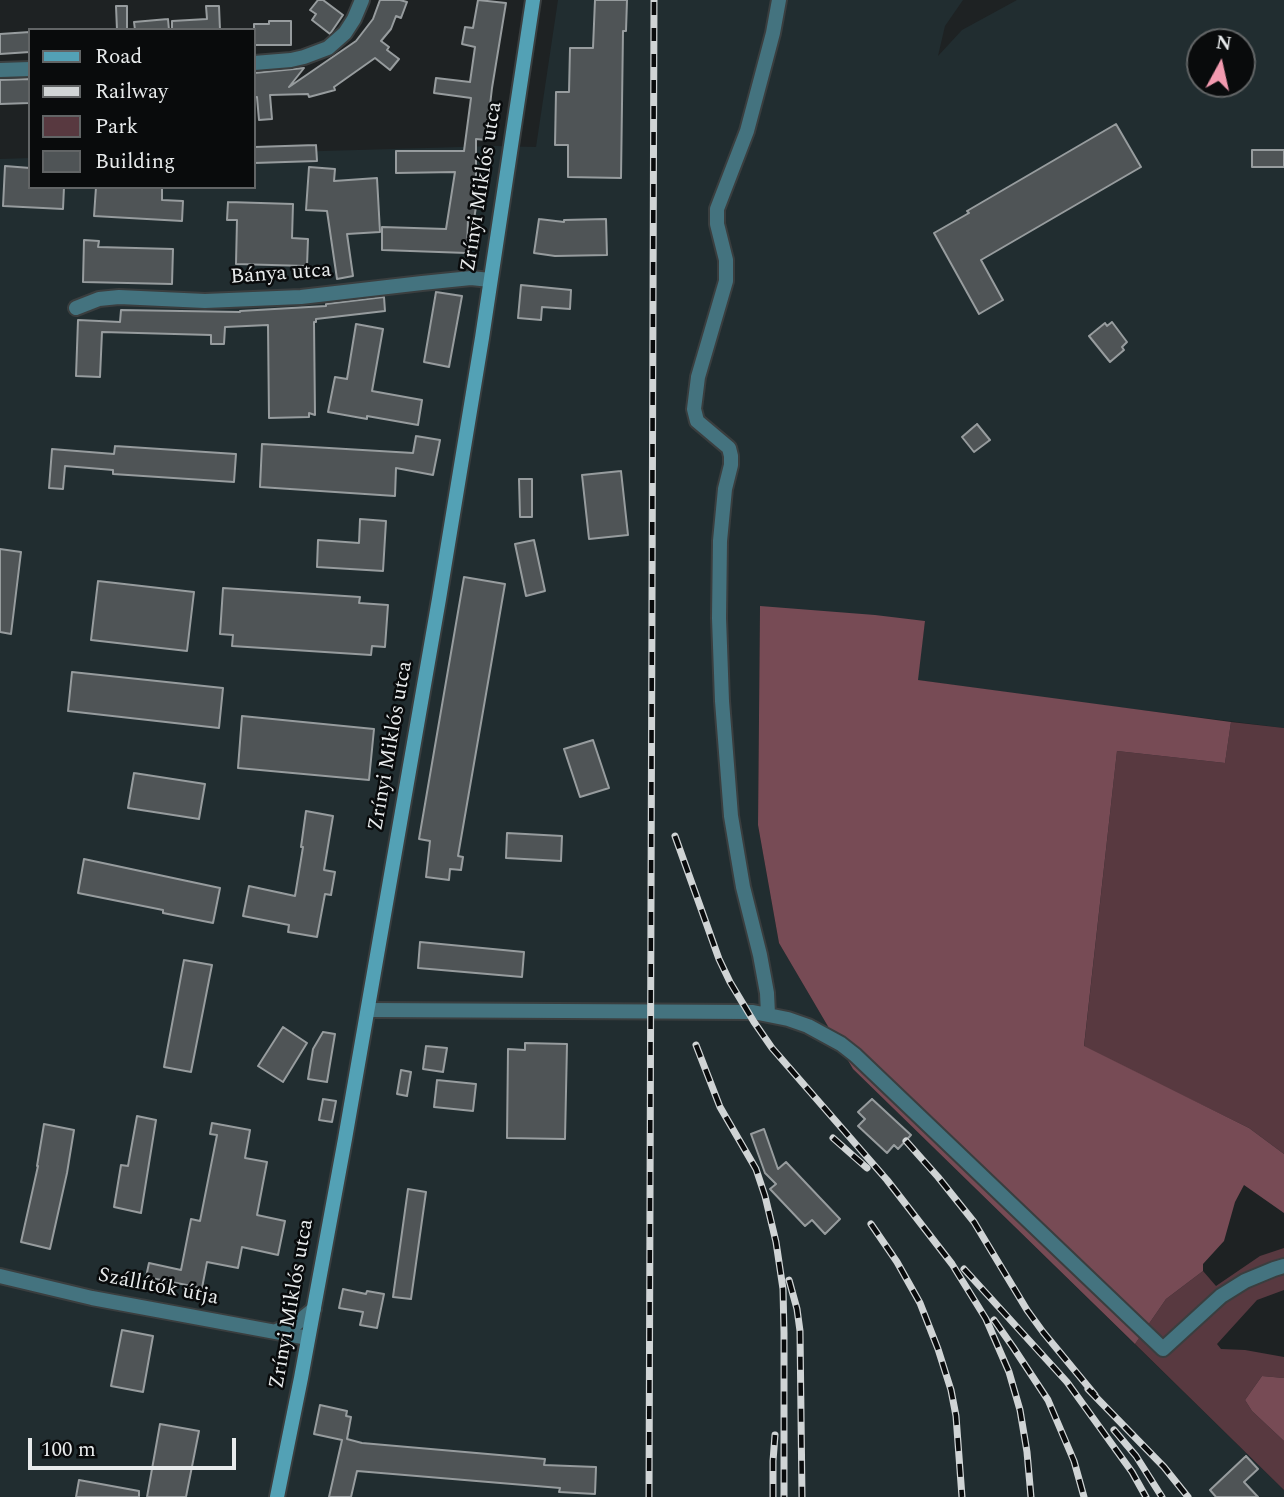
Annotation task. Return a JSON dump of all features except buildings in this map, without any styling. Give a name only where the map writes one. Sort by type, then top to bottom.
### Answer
[{"type":"main road","name":"Zrínyi Miklós utca","points":[[277,1497],[309,1338],[368,1010],[462,460],[533,0]]},
{"type":"street","points":[[256,63],[291,60],[328,48],[345,33],[362,0]]},
{"type":"street","points":[[768,1014],[760,955],[743,887],[731,816],[722,701],[720,541],[725,489],[732,465],[731,456],[729,448],[697,421],[694,408],[698,377],[726,281],[726,260],[717,224],[717,209],[747,131],[779,0]]},
{"type":"street","points":[[0,70],[28,69]]},
{"type":"street","name":"Bánya utca","points":[[76,308],[99,299],[119,297],[205,301],[301,297],[448,280],[490,279]]},
{"type":"street","points":[[368,1010],[729,1012],[768,1014],[817,1030],[855,1055],[1163,1349],[1221,1296],[1245,1281],[1284,1266]]},
{"type":"street","name":"Szállítók útja","points":[[0,1276],[92,1298],[309,1338]]},
{"type":"street","points":[[275,1331],[297,1323],[314,1309]]},
{"type":"shaded area","points":[[558,0],[963,0],[945,26],[938,56],[962,30],[1017,0],[1284,0],[1284,728],[917,680],[925,621],[760,607],[758,825],[779,943],[853,1069],[1284,1490],[1284,1497],[0,1497],[0,159],[28,158],[28,189],[256,189],[256,153],[536,147]]},
{"type":"shaded area","points":[[760,606],[925,621],[918,680],[1231,722],[1225,763],[1117,751],[1084,1046],[1249,1128],[1284,1154],[1284,1213],[1244,1185],[1235,1202],[1224,1241],[1203,1264],[1203,1271],[1166,1299],[1135,1344],[853,1069],[779,943],[758,825]]},
{"type":"shaded area","points":[[1262,1376],[1284,1378],[1284,1441],[1252,1411],[1245,1400]]},
{"type":"green space","points":[[1231,722],[1284,728],[1284,1154],[1249,1128],[1084,1047],[1117,751],[1225,763]]},
{"type":"green space","points":[[1284,1248],[1284,1290],[1257,1300],[1217,1344],[1221,1349],[1284,1357],[1284,1378],[1262,1376],[1245,1400],[1252,1411],[1284,1441],[1284,1490],[1135,1344],[1166,1299],[1203,1271],[1216,1286],[1260,1256]]},
{"type":"railway","points":[[649,1497],[654,0]]},
{"type":"railway","points":[[675,836],[719,959],[754,1022],[772,1048],[887,1180],[952,1264],[986,1319],[1009,1372],[1020,1410],[1031,1497]]},
{"type":"railway","points":[[696,1045],[720,1107],[756,1169],[776,1242],[783,1289],[784,1497]]},
{"type":"railway","points":[[833,1138],[867,1168]]},
{"type":"railway","points":[[906,1141],[974,1222],[1027,1310],[1095,1395]]},
{"type":"railway","points":[[871,1224],[920,1303],[938,1349],[956,1416],[962,1497]]},
{"type":"railway","points":[[964,1269],[1067,1382],[1132,1472],[1146,1497]]},
{"type":"railway","points":[[789,1280],[800,1331],[802,1497]]},
{"type":"railway","points":[[994,1320],[1048,1400],[1074,1461],[1084,1497]]},
{"type":"railway","points":[[1088,1389],[1164,1467],[1188,1497]]},
{"type":"railway","points":[[1114,1430],[1136,1456],[1162,1497]]},
{"type":"railway","points":[[773,1497],[775,1435]]}]
